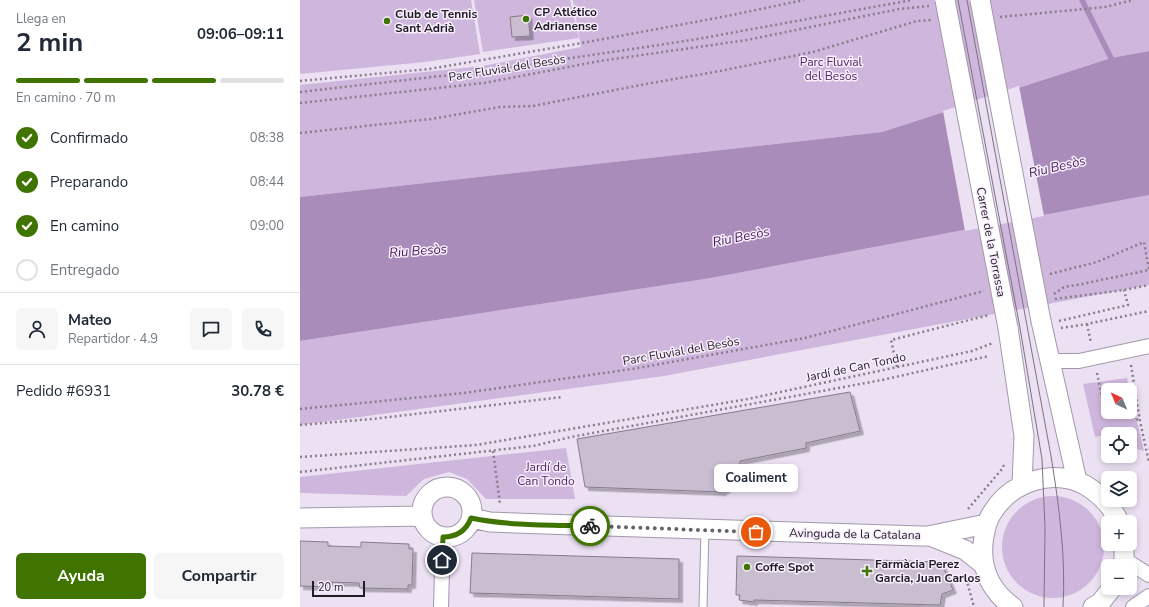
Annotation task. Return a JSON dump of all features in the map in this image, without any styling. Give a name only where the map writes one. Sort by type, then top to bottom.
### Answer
[{"type":"street","points":[[980,0],[1048,322],[1050,361],[1077,481]]},
{"type":"street","name":"Carrer de la Torrassa","points":[[937,3],[1008,328],[1024,436],[1022,485]]},
{"type":"street","points":[[1050,361],[1079,360],[1149,346]]},
{"type":"street","points":[[990,607],[982,548],[986,524],[992,512],[1005,496],[1022,485],[1040,479],[1059,478],[1077,481],[1095,490],[1109,504],[1115,515]]},
{"type":"street","points":[[448,487],[456,489],[464,494],[472,509],[471,518],[464,531],[458,535],[443,537],[435,535],[428,530],[422,516],[422,507],[432,492],[448,487]]},
{"type":"street","points":[[300,518],[422,516]]},
{"type":"street","name":"Avinguda de la Catalana","points":[[471,518],[490,522],[506,523],[928,536],[986,524]]},
{"type":"street","name":"Avinguda de la Catalana","points":[[928,536],[965,550],[986,573],[1003,600],[1013,607]]},
{"type":"street","points":[[441,607],[443,537]]},
{"type":"street","points":[[1123,556],[1149,575]]},
{"type":"street","points":[[1093,607],[1100,603],[1107,595]]},
{"type":"street","points":[[1113,595],[1114,607]]},
{"type":"street","points":[[1133,606],[1149,596]]},
{"type":"lane","points":[[703,607],[705,530]]},
{"type":"path","points":[[300,81],[428,69],[605,39],[719,18],[804,0]]},
{"type":"path","name":"Parc Fluvial del Besòs","points":[[300,92],[485,71],[692,40],[912,0]]},
{"type":"path","points":[[995,17],[1074,11],[1105,7],[1133,0]]},
{"type":"path","name":"Parc Fluvial del Besòs","points":[[300,103],[484,83],[600,61],[746,40],[899,9],[937,3]]},
{"type":"path","points":[[300,133],[430,119],[500,107],[533,106],[812,52],[917,21],[932,20]]},
{"type":"path","points":[[1043,276],[1097,262],[1144,242],[1149,270]]},
{"type":"path","points":[[1048,299],[1124,290],[1149,285]]},
{"type":"path","name":"Parc Fluvial del Besòs","points":[[300,409],[464,393],[632,369],[805,338],[989,290]]},
{"type":"path","points":[[1048,322],[1128,305],[1124,290]]},
{"type":"path","points":[[1060,328],[1149,311]]},
{"type":"path","points":[[1087,324],[1092,346]]},
{"type":"path","name":"Jardí de Can Tondo","points":[[300,457],[476,444],[748,399],[972,351],[987,344]]},
{"type":"path","name":"Jardí de Can Tondo","points":[[300,472],[533,446],[571,437],[882,380],[989,356]]},
{"type":"path","points":[[1131,365],[1140,422],[1149,463]]},
{"type":"path","points":[[1096,366],[1101,391]]},
{"type":"path","points":[[300,425],[372,419],[563,396]]},
{"type":"path","points":[[1135,419],[1140,422]]},
{"type":"path","points":[[493,451],[500,505]]},
{"type":"path","points":[[967,510],[1002,469],[1005,462]]},
{"type":"path","points":[[962,569],[965,574],[974,607]]},
{"type":"green space","name":"Club de Tennis Sant Adrià","points":[[300,0],[471,0],[480,54],[425,62],[300,74]]},
{"type":"green space","name":"CP Atlético Adrianense","points":[[474,0],[570,0],[579,38],[483,52]]},
{"type":"green space","name":"Parc Fluvial del Besòs","points":[[573,0],[1149,0],[1149,51],[1111,58],[882,132],[300,197],[300,85],[482,66],[581,47]]},
{"type":"green space","points":[[1149,195],[1149,285],[664,376],[300,425],[300,341],[711,278]]},
{"type":"green space","points":[[1127,378],[1128,383],[1101,383],[1101,419],[1137,419],[1144,451],[1137,449],[1137,427],[1101,427],[1101,436],[1095,437],[1083,384]]},
{"type":"green space","name":"Jardí de Can Tondo","points":[[566,448],[575,499],[486,499],[467,479],[449,472],[424,479],[406,496],[300,493],[300,477]]},
{"type":"green space","points":[[1043,497],[1063,497],[1073,499],[1082,504],[1096,518],[1101,527],[1101,551],[1104,551],[1103,557],[1101,559],[1101,567],[1096,576],[1082,590],[1073,595],[1063,597],[1043,597],[1033,595],[1024,590],[1010,576],[1005,567],[1003,557],[1003,537],[1005,527],[1010,518],[1024,504],[1033,499]]},
{"type":"water","name":"Riu Besòs","points":[[1149,51],[1149,195],[711,278],[300,341],[300,197],[882,132],[1111,58]]},
{"type":"pier","points":[[1019,86],[1044,216],[965,231],[943,111]]},
{"type":"building","points":[[528,15],[530,36],[512,37],[510,17]]},
{"type":"building","points":[[850,392],[860,431],[806,443],[806,448],[740,461],[738,481],[722,492],[585,487],[577,439]]},
{"type":"building","points":[[300,541],[328,542],[328,546],[361,547],[361,542],[409,544],[409,549],[413,549],[412,585],[408,585],[408,589],[360,588],[359,583],[327,582],[327,587],[300,586]]},
{"type":"building","points":[[472,553],[679,559],[679,599],[470,593]]},
{"type":"building","points":[[737,556],[941,562],[953,590],[942,594],[940,605],[754,600],[754,602],[739,600],[740,595],[736,595]]},
{"type":"waterway","points":[[1082,0],[1114,64]]},
{"type":"tram line","points":[[958,0],[1020,328],[1042,459],[1045,527],[1044,607]]},
{"type":"tram line","points":[[967,0],[1051,456],[1063,550],[1063,607]]},
{"type":"way so far","points":[[590,526],[756,532]]},
{"type":"place","name":"CP Atlético Adrianense","points":[[526,19]]},
{"type":"place","name":"Club de Tennis Sant Adrià","points":[[387,21]]},
{"type":"place","name":"Coaliment","points":[[756,532]]},
{"type":"place","name":"Coffe Spot","points":[[747,567]]},
{"type":"place","name":"Farmàcia Perez Garcia, Juan Carlos","points":[[867,571]]},
{"type":"route","points":[[442,560],[443,537],[458,535],[464,531],[471,518],[490,522],[590,526]]}]
